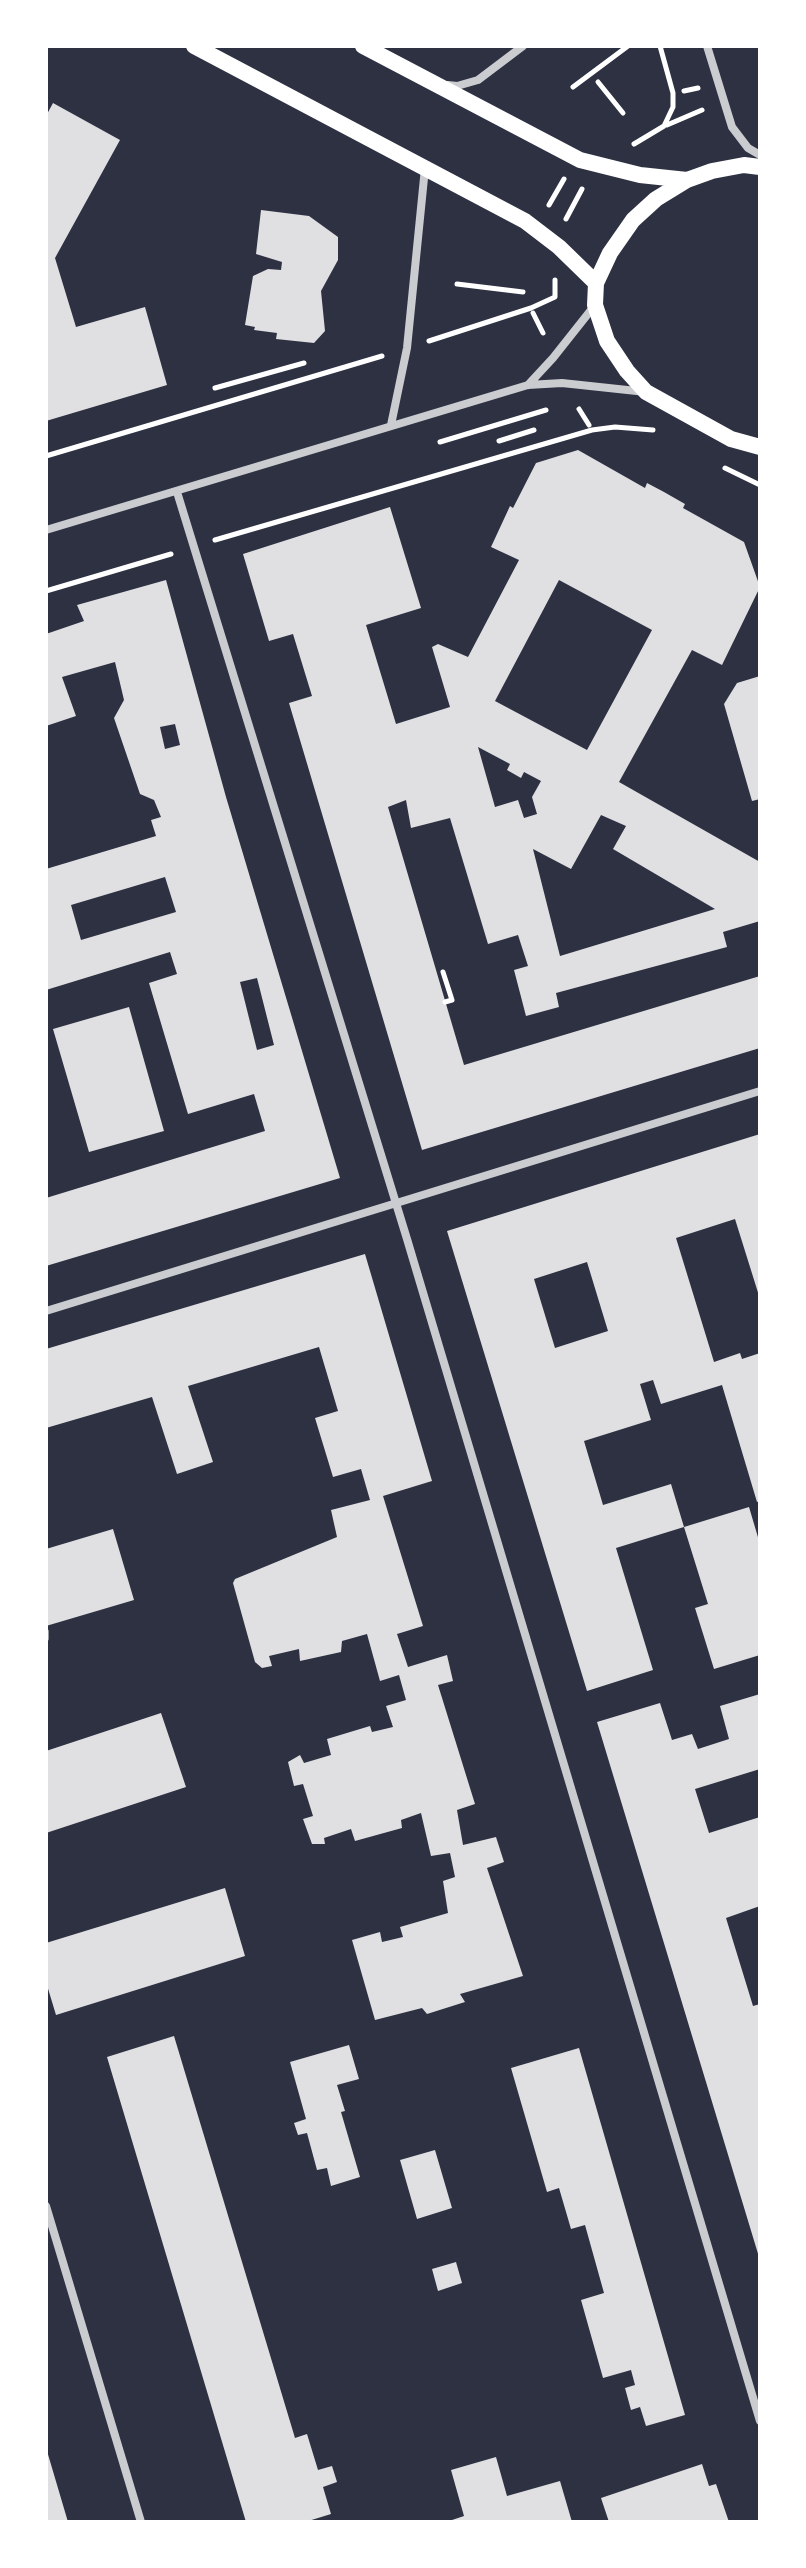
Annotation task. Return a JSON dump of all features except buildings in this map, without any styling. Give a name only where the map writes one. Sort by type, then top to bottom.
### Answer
[{"type":"main road","points":[[194,46],[537,229],[596,283]]},
{"type":"main road","points":[[363,46],[580,160],[640,175],[687,180]]},
{"type":"main road","points":[[760,167],[744,165],[712,171],[687,180],[656,199],[633,220],[615,244],[596,283],[595,305],[607,341],[646,392],[731,439],[760,447]]},
{"type":"street","points":[[436,85],[457,86],[478,80],[523,46]]},
{"type":"street","points":[[707,46],[732,127],[748,148],[760,155]]},
{"type":"street","points":[[391,425],[407,348],[425,168]]},
{"type":"street","points":[[528,385],[595,305]]},
{"type":"street","points":[[46,530],[528,385],[562,383],[646,392]]},
{"type":"street","points":[[177,492],[396,1201],[760,2421]]},
{"type":"street","points":[[46,1311],[760,1091]]},
{"type":"street","points":[[46,2206],[141,2522]]},
{"type":"path","points":[[573,87],[628,46]]},
{"type":"path","points":[[660,46],[673,93],[673,107],[664,126]]},
{"type":"path","points":[[598,82],[623,113]]},
{"type":"path","points":[[632,145],[664,126],[707,109]]},
{"type":"path","points":[[548,206],[568,174]]},
{"type":"path","points":[[566,219],[586,182]]},
{"type":"path","points":[[423,343],[531,308],[555,297],[556,268]]},
{"type":"path","points":[[457,284],[523,292]]},
{"type":"path","points":[[533,313],[543,333]]},
{"type":"path","points":[[46,456],[393,353]]},
{"type":"path","points":[[215,388],[304,363]]},
{"type":"path","points":[[440,442],[559,408]]},
{"type":"path","points":[[210,541],[592,430],[647,428],[659,433]]},
{"type":"path","points":[[499,441],[534,430]]},
{"type":"path","points":[[712,461],[760,485]]},
{"type":"path","points":[[46,591],[182,550]]},
{"type":"path","points":[[443,972],[452,1000],[445,1002]]},
{"type":"path","points":[[46,1631],[46,1639]]}]
